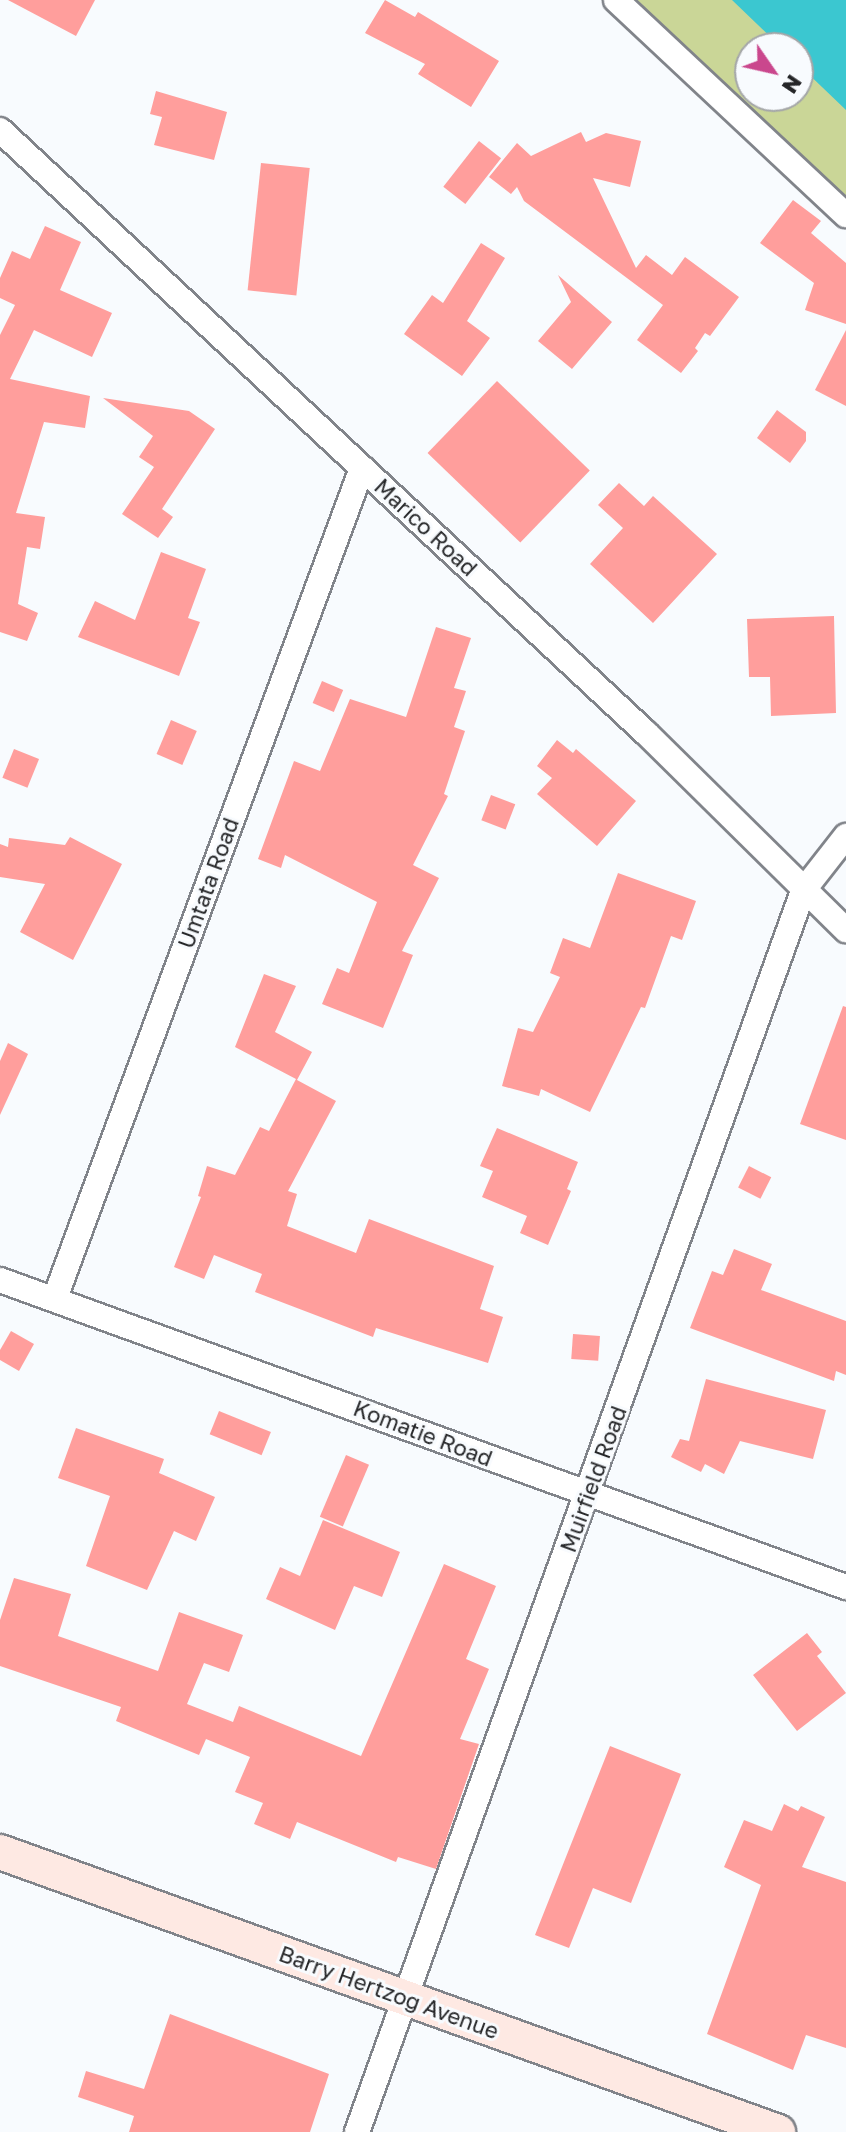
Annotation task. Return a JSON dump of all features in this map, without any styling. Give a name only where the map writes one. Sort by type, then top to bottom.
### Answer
[{"type":"main road","name":"Barry Hertzog Avenue","points":[[0,1852],[778,2132]]},
{"type":"street","points":[[616,0],[846,215]]},
{"type":"street","name":"Marico Road","points":[[0,130],[646,733],[846,930]]},
{"type":"street","name":"Umtata Road","points":[[55,1298],[362,468]]},
{"type":"street","name":"Muirfield Road","points":[[357,2132],[803,891],[846,836]]},
{"type":"street","name":"Komatie Road","points":[[0,1280],[846,1587]]},
{"type":"green space","points":[[614,0],[846,0],[846,221]]},
{"type":"water","points":[[732,0],[846,0],[846,110],[814,79],[814,32],[765,32]]},
{"type":"building","points":[[8,0],[95,0],[76,36]]},
{"type":"building","points":[[385,0],[415,17],[418,12],[499,61],[471,107],[418,74],[425,64],[365,33]]},
{"type":"building","points":[[156,91],[227,112],[214,160],[154,145],[162,117],[150,114]]},
{"type":"building","points":[[581,132],[586,142],[606,133],[641,141],[630,187],[593,178],[636,268],[646,255],[672,275],[685,257],[739,297],[710,336],[705,333],[695,348],[698,351],[681,373],[637,340],[663,305],[524,201],[517,187],[511,194],[489,177],[517,143],[531,156]]},
{"type":"building","points":[[479,141],[501,158],[465,204],[443,187]]},
{"type":"building","points":[[261,163],[310,168],[296,295],[248,290]]},
{"type":"building","points":[[793,200],[821,221],[811,233],[846,263],[846,324],[805,310],[814,283],[760,243]]},
{"type":"building","points":[[45,226],[81,242],[60,290],[112,313],[92,357],[34,330],[10,379],[90,396],[85,428],[44,422],[16,513],[45,517],[40,549],[27,547],[18,604],[38,613],[27,641],[0,632],[0,335],[15,305],[0,298],[0,278],[12,251],[30,259]]},
{"type":"building","points":[[481,243],[505,258],[467,321],[490,338],[462,376],[404,334],[432,295],[443,303]]},
{"type":"building","points":[[558,275],[612,322],[572,369],[538,341],[571,302]]},
{"type":"building","points":[[846,330],[846,406],[815,390]]},
{"type":"building","points":[[497,381],[590,471],[520,543],[428,453]]},
{"type":"building","points":[[103,398],[189,411],[215,429],[162,509],[173,517],[158,538],[122,514],[154,467],[139,457],[153,436]]},
{"type":"building","points":[[777,410],[806,432],[806,441],[790,463],[757,438]]},
{"type":"building","points":[[619,483],[644,506],[653,496],[717,554],[653,623],[590,564],[623,528],[598,505]]},
{"type":"building","points":[[161,552],[206,569],[188,618],[200,622],[179,676],[78,637],[95,601],[135,620]]},
{"type":"building","points":[[834,616],[836,713],[771,716],[770,677],[749,677],[747,619]]},
{"type":"building","points":[[436,627],[471,638],[454,688],[466,691],[454,727],[465,731],[444,794],[448,796],[413,865],[439,878],[402,951],[413,955],[383,1028],[322,1004],[337,968],[349,973],[377,902],[285,855],[281,868],[258,859],[294,761],[320,771],[350,699],[406,717]]},
{"type":"building","points":[[322,681],[343,690],[334,712],[313,703]]},
{"type":"building","points":[[171,720],[197,731],[182,765],[157,754]]},
{"type":"building","points":[[557,740],[573,753],[576,749],[636,801],[597,846],[537,794],[552,778],[537,766]]},
{"type":"building","points":[[14,749],[39,759],[27,788],[2,778]]},
{"type":"building","points":[[491,795],[515,804],[506,830],[481,820]]},
{"type":"building","points":[[70,837],[122,864],[73,960],[20,932],[45,884],[0,877],[0,844],[8,847],[9,838],[65,845]]},
{"type":"building","points":[[618,873],[696,901],[682,940],[671,936],[645,1008],[641,1007],[590,1112],[541,1089],[539,1096],[502,1086],[518,1028],[533,1032],[560,977],[550,973],[563,938],[590,948]]},
{"type":"building","points":[[264,974],[296,986],[275,1032],[312,1052],[297,1080],[336,1101],[288,1191],[297,1194],[287,1226],[356,1253],[369,1219],[494,1266],[480,1309],[503,1317],[488,1363],[376,1328],[373,1337],[255,1292],[262,1274],[214,1255],[204,1279],[174,1267],[201,1197],[198,1196],[207,1166],[235,1175],[260,1127],[269,1131],[296,1079],[235,1047]]},
{"type":"building","points":[[843,1006],[846,1007],[846,1140],[800,1124]]},
{"type":"building","points":[[8,1043],[28,1054],[0,1115],[0,1061]]},
{"type":"building","points":[[497,1128],[578,1162],[567,1189],[571,1191],[548,1245],[520,1233],[527,1216],[482,1197],[493,1171],[480,1166]]},
{"type":"building","points":[[749,1166],[771,1177],[760,1199],[738,1187]]},
{"type":"building","points":[[734,1249],[772,1264],[761,1290],[846,1321],[846,1375],[836,1371],[834,1381],[690,1328],[712,1271],[723,1275]]},
{"type":"building","points":[[11,1331],[34,1344],[19,1371],[0,1360],[0,1350]]},
{"type":"building","points":[[573,1334],[600,1336],[598,1361],[571,1359]]},
{"type":"building","points":[[706,1379],[826,1410],[813,1459],[740,1441],[724,1474],[705,1464],[701,1472],[671,1457],[680,1439],[689,1441]]},
{"type":"building","points":[[219,1411],[271,1432],[262,1455],[210,1434]]},
{"type":"building","points":[[76,1428],[164,1459],[159,1473],[215,1497],[196,1541],[174,1531],[147,1590],[86,1566],[110,1496],[58,1478]]},
{"type":"building","points":[[346,1455],[369,1465],[343,1526],[320,1517]]},
{"type":"building","points":[[323,1520],[400,1552],[382,1597],[354,1586],[335,1630],[266,1599],[280,1567],[300,1576]]},
{"type":"building","points":[[444,1564],[496,1586],[466,1659],[489,1669],[460,1739],[479,1744],[436,1869],[398,1857],[396,1862],[297,1822],[290,1839],[254,1824],[263,1803],[235,1792],[250,1757],[206,1739],[199,1755],[116,1721],[121,1707],[0,1666],[0,1620],[14,1578],[71,1594],[58,1636],[158,1671],[179,1612],[243,1635],[229,1672],[204,1663],[187,1704],[233,1722],[239,1706],[361,1756]]},
{"type":"building","points":[[807,1633],[822,1652],[817,1656],[846,1693],[797,1731],[753,1675]]},
{"type":"building","points":[[610,1746],[681,1774],[631,1903],[593,1888],[569,1948],[535,1935]]},
{"type":"building","points":[[784,1804],[798,1811],[801,1806],[825,1817],[802,1867],[846,1882],[846,2048],[806,2035],[793,2070],[707,2034],[761,1885],[724,1867],[744,1820],[772,1831]]},
{"type":"building","points":[[170,2014],[329,2074],[310,2132],[129,2132],[134,2116],[78,2097],[86,2071],[144,2089]]}]
